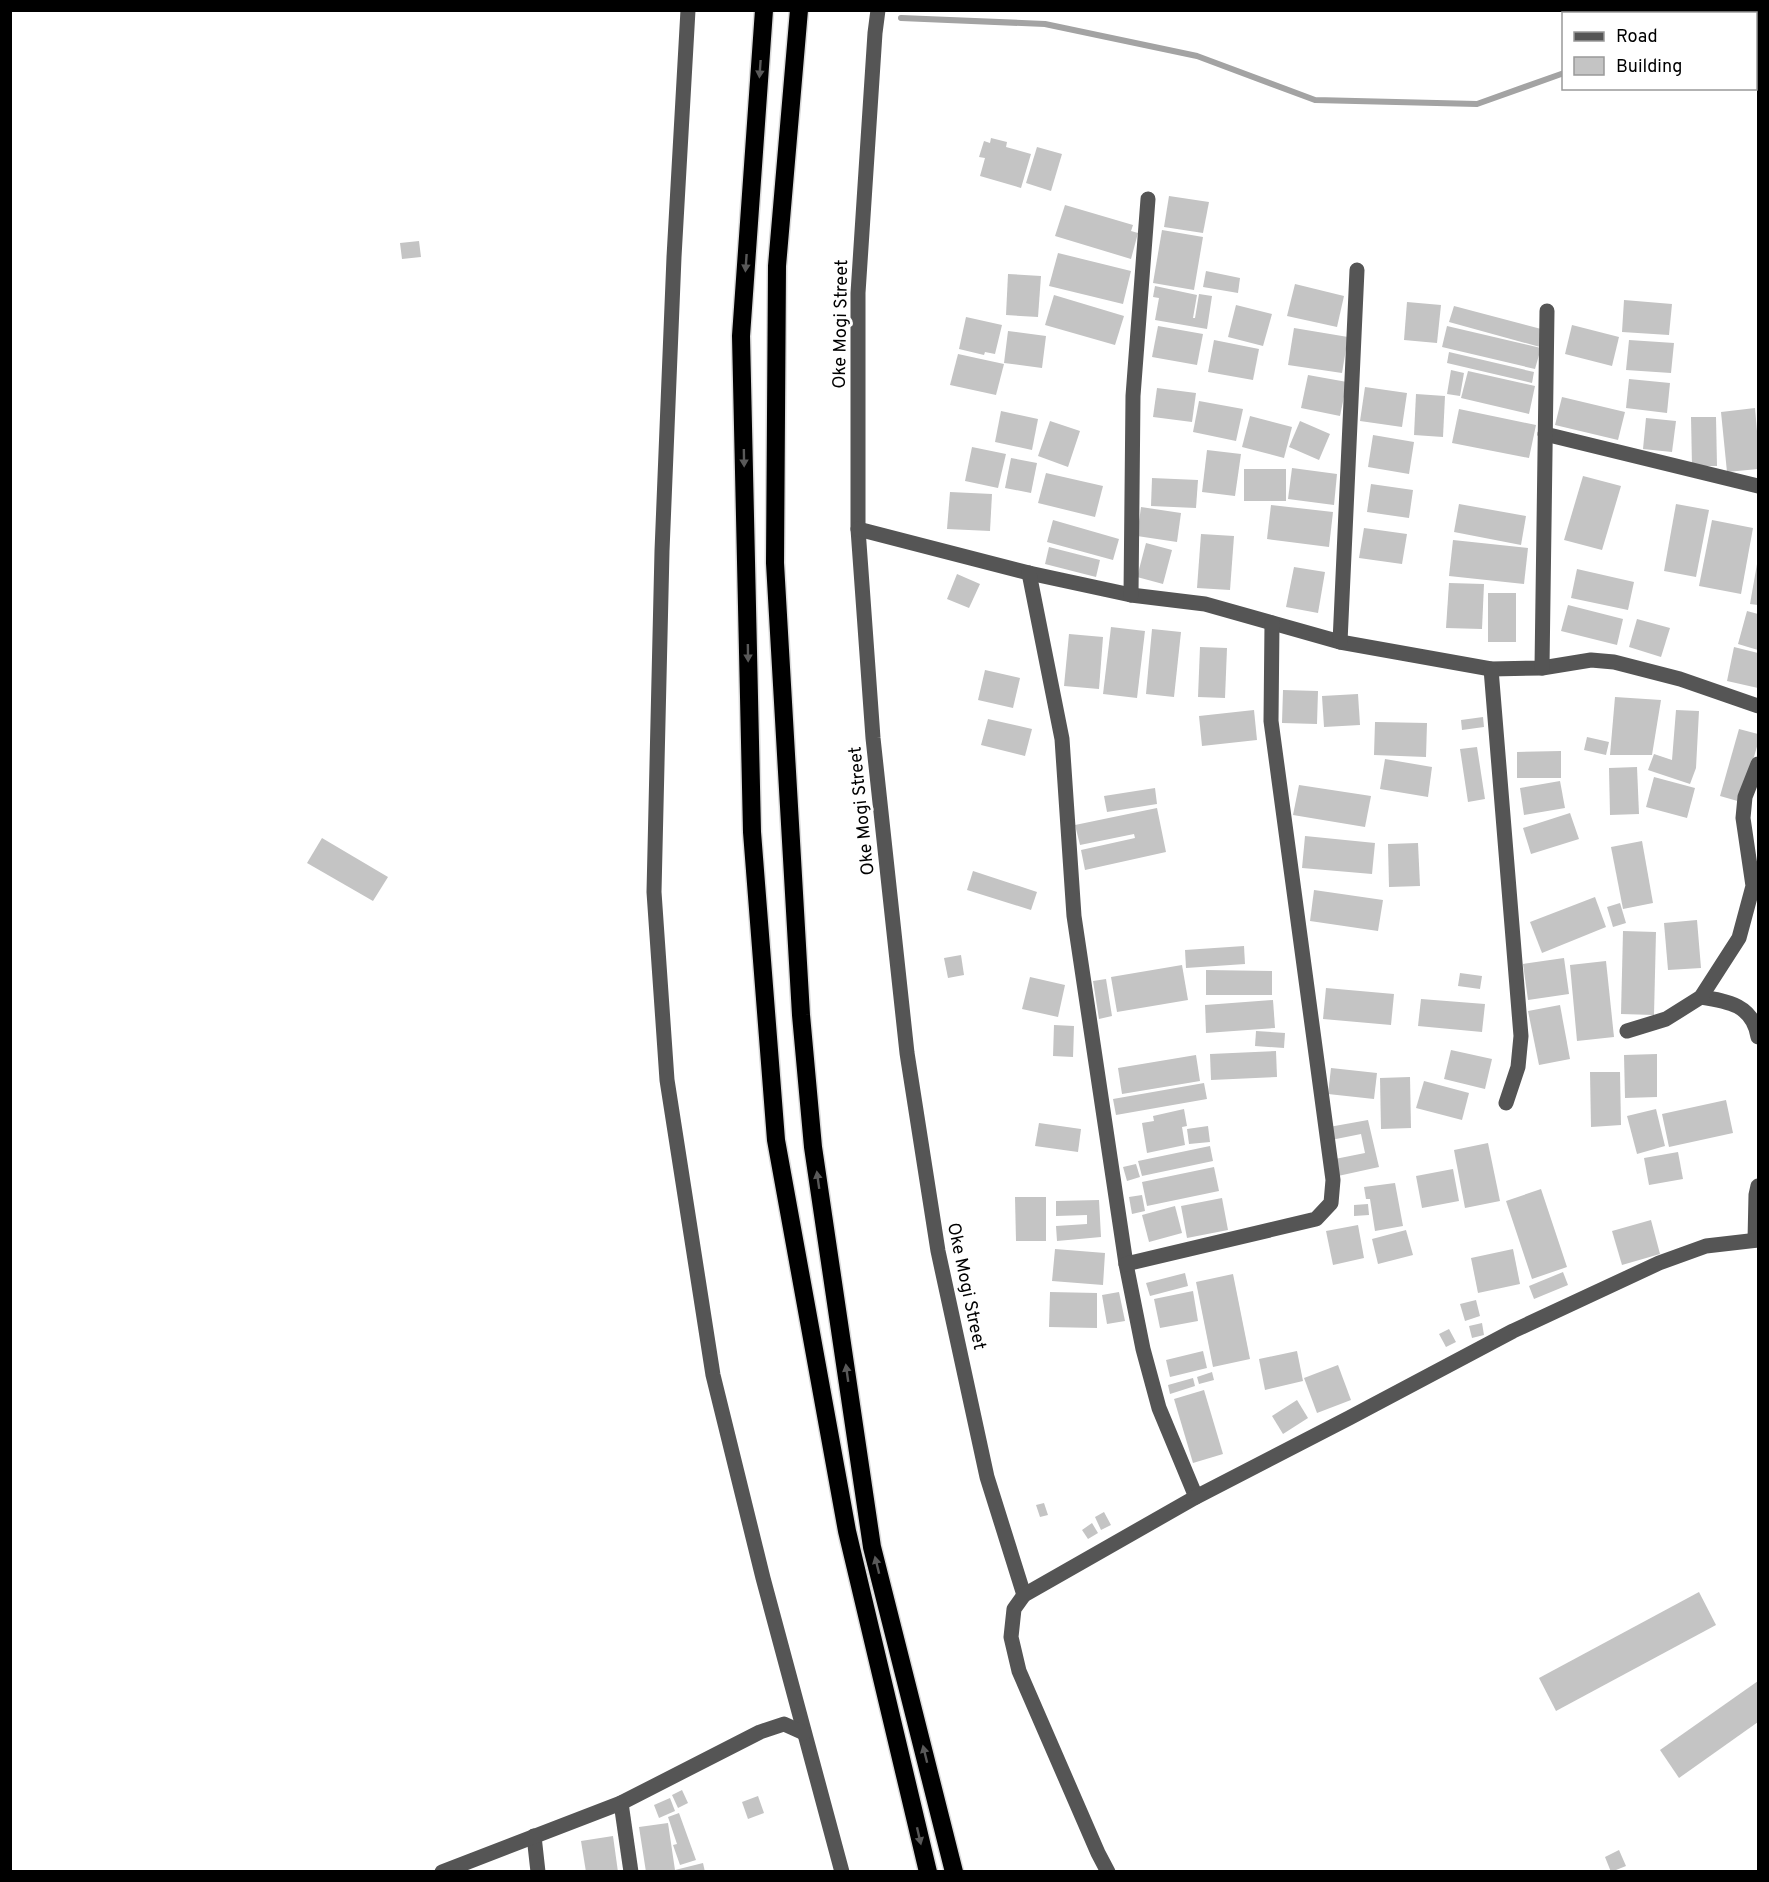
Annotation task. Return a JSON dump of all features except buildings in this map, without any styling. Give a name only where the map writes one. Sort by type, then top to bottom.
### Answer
[{"type":"highway","points":[[764,10],[741,336],[752,832],[776,1140],[847,1531],[928,1872]]},
{"type":"highway","points":[[799,10],[777,266],[775,563],[801,1015],[813,1147],[872,1547],[954,1872]]},
{"type":"street","points":[[688,10],[674,257],[665,480],[654,892],[667,1080],[713,1375],[763,1578],[842,1872]]},
{"type":"street","name":"Oke Mogi Street","points":[[878,10],[874,33],[858,293],[858,529],[873,738],[907,1053],[938,1251],[987,1477],[1024,1594]]},
{"type":"street","points":[[1131,594],[1133,396],[1148,199]]},
{"type":"street","points":[[1340,642],[1357,270]]},
{"type":"street","points":[[1542,668],[1547,311]]},
{"type":"street","points":[[1545,434],[1758,486]]},
{"type":"street","points":[[858,529],[1029,573],[1131,594],[1205,604],[1340,642],[1491,669],[1542,668],[1591,660],[1614,662],[1680,679],[1758,706]]},
{"type":"street","points":[[1029,573],[1062,739],[1074,916],[1126,1264],[1143,1349],[1159,1408],[1196,1497]]},
{"type":"street","points":[[1126,1264],[1316,1219],[1331,1203],[1333,1180],[1271,721],[1272,623]]},
{"type":"street","points":[[1491,669],[1521,1036],[1518,1067],[1506,1102]]},
{"type":"street","points":[[1627,1031],[1666,1019],[1701,997],[1739,938],[1753,886],[1743,818],[1745,797],[1758,764]]},
{"type":"street","points":[[1701,997],[1731,1002],[1748,1014],[1757,1028],[1758,1037]]},
{"type":"street","points":[[1108,1872],[1019,1671],[1011,1637],[1014,1609],[1024,1594],[1196,1497],[1513,1331],[1659,1263],[1707,1246],[1757,1240],[1756,1195],[1758,1186]]},
{"type":"street","points":[[442,1872],[621,1803],[760,1732],[784,1724],[804,1733]]},
{"type":"street","points":[[621,1803],[631,1872]]},
{"type":"street","points":[[534,1836],[538,1872]]},
{"type":"waterway","points":[[901,18],[1045,24],[1197,56],[1315,100],[1477,104],[1562,74]]}]
